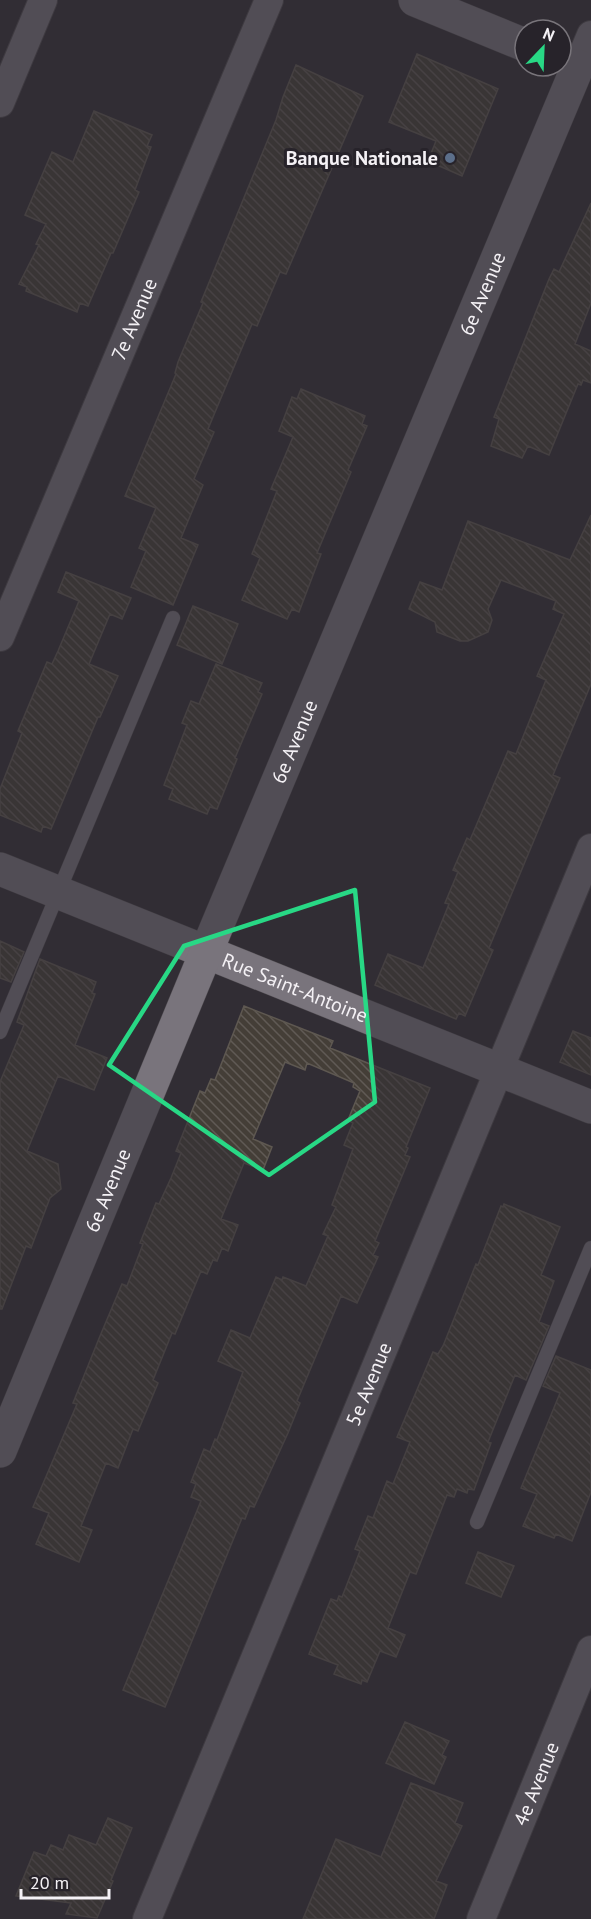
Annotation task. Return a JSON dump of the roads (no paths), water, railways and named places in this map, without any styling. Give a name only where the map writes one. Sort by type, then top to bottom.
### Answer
[{"type":"street","points":[[0,103],[43,0]]},
{"type":"street","name":"7e Avenue","points":[[0,637],[269,0]]},
{"type":"street","points":[[415,0],[513,40]]},
{"type":"street","name":"6e Avenue","points":[[0,1451],[591,35]]},
{"type":"street","name":"5e Avenue","points":[[147,1919],[591,848]]},
{"type":"street","name":"Rue Saint-Antoine","points":[[0,869],[591,1107]]},
{"type":"street","name":"4e Avenue","points":[[481,1919],[591,1650]]},
{"type":"lane","points":[[0,1032],[173,618]]},
{"type":"lane","points":[[477,1522],[591,1248]]},
{"type":"place","name":"Banque Nationale","points":[[450,158]]}]
